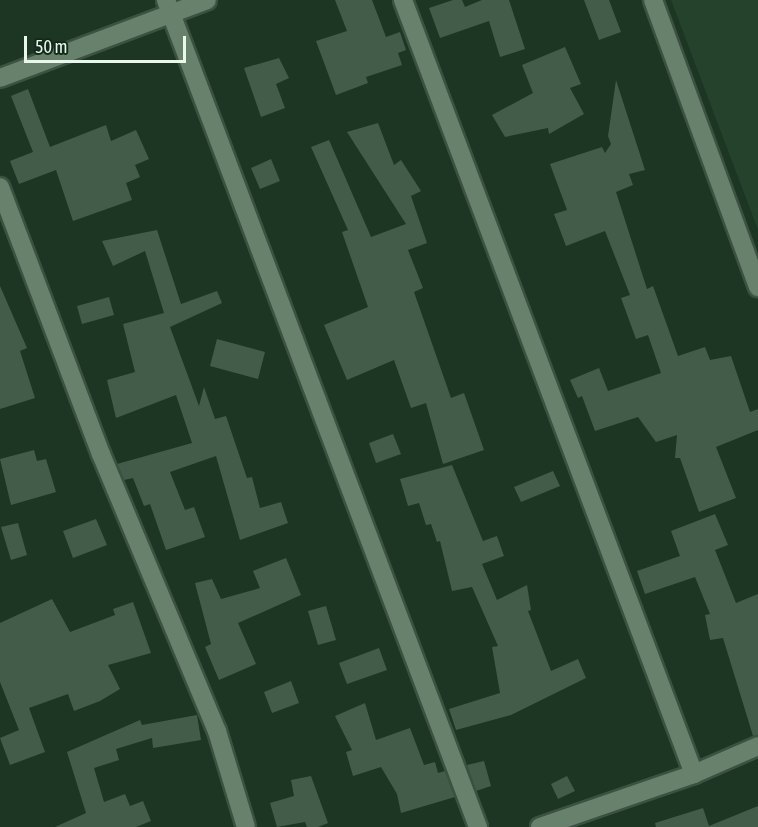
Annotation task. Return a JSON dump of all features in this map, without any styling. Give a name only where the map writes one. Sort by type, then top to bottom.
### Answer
[{"type":"street","points":[[0,78],[168,6],[207,0]]},
{"type":"street","points":[[403,0],[694,774]]},
{"type":"street","points":[[653,0],[758,287]]},
{"type":"street","points":[[168,6],[478,827]]},
{"type":"street","points":[[0,187],[101,454],[217,731],[246,827]]},
{"type":"street","points":[[540,827],[694,774],[758,746]]},
{"type":"shaded area","points":[[671,0],[758,0],[758,230]]},
{"type":"building","points":[[335,0],[372,0],[386,37],[400,32],[406,50],[398,53],[402,65],[366,77],[368,83],[336,95],[316,41],[347,31]]},
{"type":"building","points":[[453,0],[462,0],[465,7],[482,0],[509,0],[525,49],[500,57],[489,21],[440,38],[429,8]]},
{"type":"building","points":[[584,0],[609,0],[621,32],[599,40]]},
{"type":"building","points":[[565,47],[581,84],[570,88],[584,114],[549,134],[548,128],[505,137],[492,115],[533,93],[522,65]]},
{"type":"building","points":[[279,58],[289,78],[276,84],[285,108],[261,117],[244,68]]},
{"type":"building","points":[[616,80],[645,170],[629,174],[633,185],[616,192],[647,289],[653,286],[678,356],[705,347],[710,360],[731,356],[750,412],[758,409],[758,430],[716,447],[736,498],[699,512],[680,458],[675,458],[677,435],[656,442],[638,417],[595,431],[582,396],[578,398],[570,380],[599,368],[608,391],[661,373],[648,335],[636,339],[621,298],[630,295],[605,231],[566,246],[554,214],[567,210],[550,164],[602,147],[605,153],[611,144],[608,136]]},
{"type":"building","points":[[28,89],[50,147],[106,125],[111,141],[136,130],[149,159],[135,165],[140,177],[126,183],[132,200],[73,221],[56,170],[19,184],[10,161],[33,152],[11,96]]},
{"type":"building","points":[[378,123],[394,165],[401,160],[421,191],[411,196],[427,243],[408,250],[423,288],[414,292],[451,398],[464,393],[484,450],[443,464],[426,403],[411,408],[394,360],[347,380],[324,325],[368,307],[342,232],[348,230],[311,147],[329,140],[371,237],[406,224],[347,132]]},
{"type":"building","points":[[271,159],[280,181],[260,189],[251,168]]},
{"type":"building","points":[[157,230],[181,304],[217,291],[222,303],[170,327],[199,406],[204,387],[215,419],[226,416],[247,478],[252,477],[260,508],[281,502],[288,523],[240,540],[216,456],[170,472],[185,510],[194,507],[205,537],[166,550],[150,504],[144,506],[133,478],[124,480],[117,464],[192,443],[176,395],[116,418],[107,380],[135,372],[123,324],[164,313],[145,251],[113,266],[102,241]]},
{"type":"building","points":[[0,286],[27,348],[20,351],[35,398],[0,409]]},
{"type":"building","points":[[109,297],[114,315],[82,324],[77,306]]},
{"type":"building","points":[[217,339],[265,352],[258,379],[210,366]]},
{"type":"building","points":[[393,434],[401,454],[376,463],[369,443]]},
{"type":"building","points":[[34,450],[37,461],[46,459],[56,492],[11,505],[0,459]]},
{"type":"building","points":[[452,465],[483,541],[497,536],[504,556],[482,564],[497,600],[527,585],[531,610],[528,611],[551,671],[578,659],[586,678],[511,715],[456,730],[449,709],[500,693],[492,647],[498,646],[472,587],[452,591],[440,541],[437,542],[431,524],[426,525],[419,503],[408,506],[400,479]]},
{"type":"building","points":[[553,471],[560,486],[521,502],[514,487]]},
{"type":"building","points":[[715,514],[728,545],[715,550],[736,603],[758,594],[758,735],[753,736],[723,638],[710,640],[705,615],[710,614],[695,577],[645,594],[637,571],[680,556],[671,531]]},
{"type":"building","points":[[96,519],[107,545],[73,558],[63,531]]},
{"type":"building","points":[[18,523],[27,555],[11,560],[1,527]]},
{"type":"building","points":[[286,558],[301,595],[238,623],[256,664],[219,680],[205,647],[211,644],[195,583],[212,579],[221,599],[260,588],[253,571]]},
{"type":"building","points":[[52,599],[70,632],[115,615],[113,609],[133,602],[151,653],[108,665],[120,689],[100,701],[74,711],[68,694],[29,708],[45,752],[10,765],[0,738],[19,730],[0,682],[0,623]]},
{"type":"building","points":[[326,606],[336,640],[318,645],[308,611]]},
{"type":"building","points":[[379,648],[387,670],[347,684],[339,663]]},
{"type":"building","points":[[291,681],[299,703],[272,713],[264,692]]},
{"type":"building","points":[[365,703],[376,740],[410,728],[424,765],[435,762],[438,773],[445,771],[455,797],[401,813],[397,794],[381,767],[353,776],[346,752],[352,750],[335,716]]},
{"type":"building","points":[[197,715],[201,740],[153,748],[152,738],[116,749],[119,760],[94,768],[104,802],[125,794],[130,806],[143,801],[151,821],[136,827],[55,827],[86,813],[67,752],[140,720],[142,725]]},
{"type":"building","points":[[484,761],[491,786],[476,791],[467,765]]},
{"type":"building","points":[[311,776],[328,823],[318,827],[307,827],[305,822],[277,827],[270,803],[294,796],[291,780]]},
{"type":"building","points":[[567,776],[575,791],[558,799],[551,784]]},
{"type":"building","points":[[758,806],[758,827],[656,827],[655,823],[703,808],[709,826]]}]
